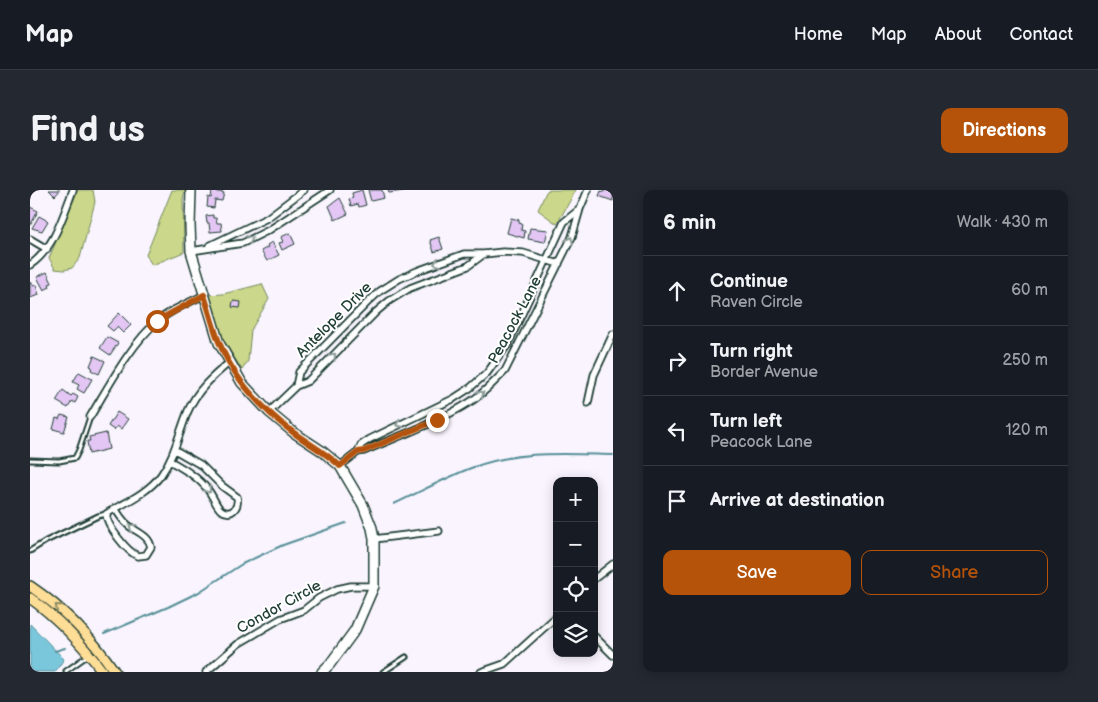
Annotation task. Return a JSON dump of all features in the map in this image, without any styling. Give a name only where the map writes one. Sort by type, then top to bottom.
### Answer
[{"type":"main road","points":[[30,588],[40,593],[67,615],[115,672]]},
{"type":"main road","points":[[30,598],[71,632],[103,672]]},
{"type":"street","points":[[30,265],[47,249],[73,190]]},
{"type":"street","points":[[191,190],[191,251],[219,343],[242,383],[269,412],[340,466],[363,505],[372,528],[374,539],[374,586],[354,630],[330,664],[322,672]]},
{"type":"street","points":[[202,249],[266,218],[304,190]]},
{"type":"street","points":[[191,251],[243,243],[268,230],[330,190]]},
{"type":"street","name":"Peacock Lane","points":[[340,466],[358,452],[437,420],[470,402],[505,371],[572,237],[588,190]]},
{"type":"street","name":"Peacock Lane","points":[[358,452],[361,445],[370,439],[452,399],[482,378],[500,357],[508,344],[564,222],[580,209]]},
{"type":"street","points":[[30,239],[47,249]]},
{"type":"street","name":"Antelope Drive","points":[[296,386],[299,372],[367,303],[399,279],[464,254],[523,253],[559,264]]},
{"type":"street","name":"Antelope Drive","points":[[269,412],[296,386],[308,381],[389,301],[410,288],[468,266],[484,254]]},
{"type":"street","points":[[90,417],[134,349],[157,321],[204,295]]},
{"type":"street","points":[[367,303],[376,312]]},
{"type":"street","points":[[588,403],[594,375],[613,334]]},
{"type":"street","points":[[115,508],[128,526],[148,540],[151,547],[146,555],[138,556],[129,551],[106,521],[106,514],[115,508],[139,494],[160,476],[175,450],[188,410],[197,395],[208,380],[230,362]]},
{"type":"street","points":[[452,399],[457,409]]},
{"type":"street","points":[[170,460],[200,481],[215,499],[219,508],[224,512],[234,510],[237,506],[237,497],[222,486],[201,465],[175,450]]},
{"type":"street","points":[[374,539],[439,531]]},
{"type":"street","points":[[598,577],[613,564]]},
{"type":"street","name":"Condor Circle","points":[[206,672],[238,644],[280,619],[304,610],[319,598],[337,589],[351,586],[374,586]]},
{"type":"street","points":[[481,672],[504,664],[553,620]]},
{"type":"street","points":[[598,640],[613,655]]},
{"type":"lane","points":[[30,460],[59,461],[75,458],[90,417]]},
{"type":"lane","points":[[30,551],[46,541],[106,514]]},
{"type":"lane","points":[[66,671],[90,654]]},
{"type":"lane","points":[[383,672],[406,657]]},
{"type":"green space","points":[[78,190],[93,190],[95,202],[80,258],[72,268],[64,270],[55,269],[49,258]]},
{"type":"green space","points":[[172,190],[185,190],[183,199],[184,252],[152,265],[146,255]]},
{"type":"green space","points":[[548,190],[576,190],[557,224],[538,210]]},
{"type":"green space","points":[[262,284],[269,299],[251,330],[248,361],[242,370],[221,336],[209,295],[223,294]]},
{"type":"water","points":[[30,624],[64,659],[55,672],[30,672]]},
{"type":"building","points":[[49,190],[60,190],[55,196]]},
{"type":"building","points":[[362,190],[366,205],[359,207],[358,204],[351,206],[349,199],[353,198],[352,193]]},
{"type":"building","points":[[368,190],[382,190],[384,198],[371,201]]},
{"type":"building","points":[[388,190],[403,190],[403,191],[389,193]]},
{"type":"building","points":[[604,190],[613,190],[613,201],[599,196],[601,191],[604,192]]},
{"type":"building","points":[[212,191],[224,193],[222,201],[215,200],[214,208],[207,207],[208,197],[211,198]]},
{"type":"building","points":[[340,198],[348,214],[335,220],[329,206]]},
{"type":"building","points":[[30,207],[38,211],[30,226]]},
{"type":"building","points":[[213,215],[217,223],[221,223],[222,231],[210,232],[206,216]]},
{"type":"building","points":[[39,216],[48,221],[42,231],[32,228]]},
{"type":"building","points":[[511,218],[519,220],[519,223],[522,224],[521,230],[525,231],[524,238],[507,233]]},
{"type":"building","points":[[530,228],[548,230],[545,242],[528,239]]},
{"type":"building","points":[[290,233],[295,244],[282,250],[279,243],[283,242],[281,237]]},
{"type":"building","points":[[439,237],[443,249],[434,252],[430,240]]},
{"type":"building","points":[[272,242],[279,255],[267,261],[261,251]]},
{"type":"building","points":[[47,272],[52,283],[49,284],[50,287],[44,290],[37,277]]},
{"type":"building","points":[[30,282],[33,286],[36,285],[39,295],[30,298]]},
{"type":"building","points":[[233,301],[241,302],[240,308],[232,307]]},
{"type":"building","points":[[119,313],[131,325],[123,333],[117,327],[113,331],[107,326]]},
{"type":"building","points":[[107,337],[118,343],[110,355],[100,348]]},
{"type":"building","points":[[94,356],[105,361],[99,374],[91,370],[92,367],[90,366]]},
{"type":"building","points":[[79,372],[92,379],[84,393],[77,389],[79,385],[73,382]]},
{"type":"building","points":[[63,390],[71,396],[73,394],[78,397],[75,403],[72,401],[68,408],[56,401]]},
{"type":"building","points":[[117,412],[128,419],[121,429],[117,426],[114,430],[108,426]]},
{"type":"building","points":[[61,415],[69,417],[64,432],[53,429],[56,418],[59,419]]},
{"type":"building","points":[[106,433],[109,449],[89,454],[87,441],[90,441],[89,437]]},
{"type":"waterway","points":[[394,504],[461,472],[488,462],[542,454],[613,455]]},
{"type":"waterway","points":[[104,634],[199,592],[242,564],[283,545],[346,523]]},
{"type":"waterway","points":[[55,651],[65,648]]},
{"type":"route","points":[[157,321],[204,295],[219,343],[242,383],[269,412],[340,466],[358,452],[437,420]]}]
